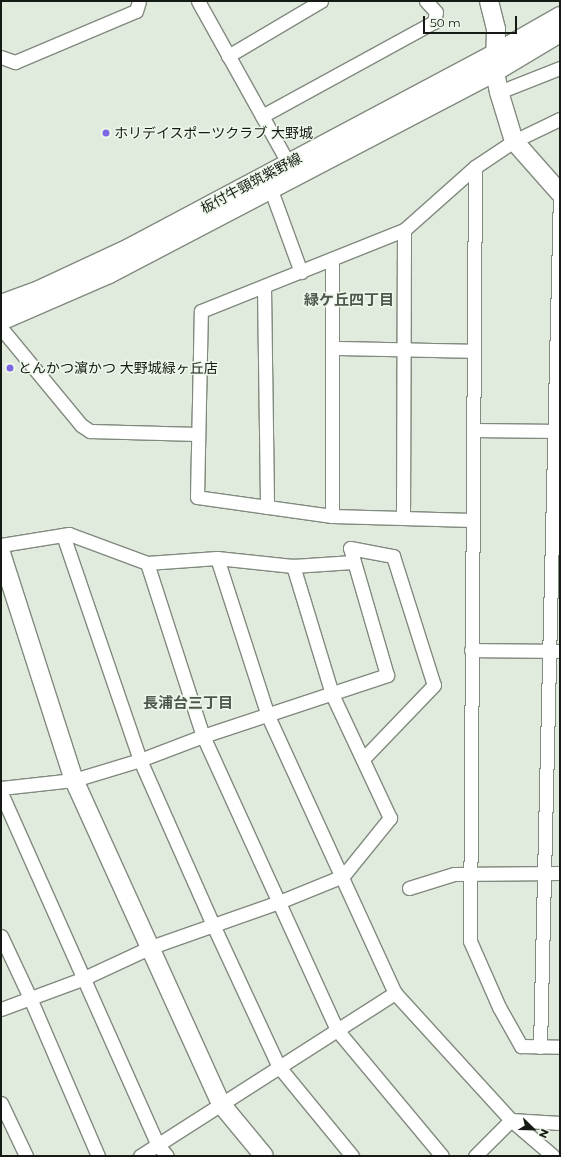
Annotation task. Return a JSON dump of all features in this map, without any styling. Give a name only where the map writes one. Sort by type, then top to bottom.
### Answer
[{"type":"main road","points":[[489,1],[496,29],[497,52],[495,72],[499,92],[514,141],[560,193]]},
{"type":"main road","name":"板付牛頸筑紫野線","points":[[1,321],[109,274],[268,182],[288,163],[497,52],[560,16]]},
{"type":"main road","name":"板付牛頸筑紫野線","points":[[1,304],[39,290],[130,248],[495,72],[560,33]]},
{"type":"main road","points":[[1,553],[74,780],[221,1104],[264,1156]]},
{"type":"street","points":[[1,57],[15,62],[136,11],[138,1]]},
{"type":"street","points":[[198,1],[288,163]]},
{"type":"street","points":[[228,56],[320,1]]},
{"type":"street","points":[[262,116],[434,22],[436,12],[426,1]]},
{"type":"street","points":[[499,92],[560,68]]},
{"type":"street","points":[[472,520],[332,516],[197,497],[201,311],[404,230],[476,168],[514,141],[560,119]]},
{"type":"street","points":[[476,168],[472,520],[470,941],[500,1007],[521,1046],[560,1047]]},
{"type":"street","points":[[268,182],[301,272]]},
{"type":"street","points":[[540,1047],[544,873],[554,651],[560,193]]},
{"type":"street","points":[[404,230],[404,518]]},
{"type":"street","points":[[332,259],[332,516]]},
{"type":"street","points":[[264,287],[267,507]]},
{"type":"street","points":[[1,328],[81,425],[90,431],[198,434]]},
{"type":"street","points":[[332,348],[474,351]]},
{"type":"street","points":[[473,430],[557,431]]},
{"type":"street","points":[[1,545],[69,534],[147,563],[217,558],[293,566],[353,562]]},
{"type":"street","points":[[63,535],[140,760],[213,925],[279,1067],[352,1156]]},
{"type":"street","points":[[1,788],[74,780],[140,760],[203,736],[268,716],[388,675],[350,548],[393,556],[434,685],[363,759]]},
{"type":"street","points":[[217,558],[268,716],[395,993],[511,1120],[553,1156]]},
{"type":"street","points":[[147,563],[203,736],[337,1030],[442,1156]]},
{"type":"street","points":[[1,1009],[82,979],[151,947],[279,902],[342,876],[390,818],[332,694],[293,566]]},
{"type":"street","points":[[471,650],[554,651]]},
{"type":"street","points":[[1,793],[82,979],[158,1145],[167,1156]]},
{"type":"street","points":[[409,888],[454,874],[560,873]]},
{"type":"street","points":[[1,936],[30,998],[98,1156]]},
{"type":"street","points":[[140,1156],[395,993]]},
{"type":"street","points":[[1,1103],[26,1156]]},
{"type":"street","points":[[475,1156],[511,1120],[560,1123]]},
{"type":"place","name":"ホリデイスポーツクラブ 大野城","points":[[106,133]]},
{"type":"place","name":"とんかつ濵かつ 大野城緑ヶ丘店","points":[[10,368]]},
{"type":"district","name":"緑ケ丘四丁目","points":[[349,300]]},
{"type":"district","name":"長浦台三丁目","points":[[188,703]]}]
